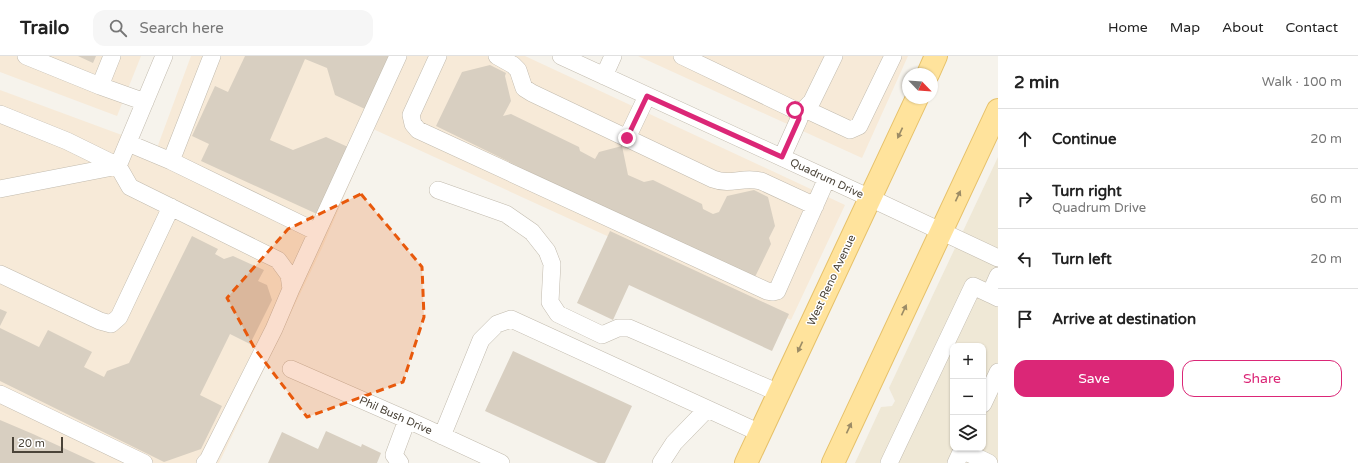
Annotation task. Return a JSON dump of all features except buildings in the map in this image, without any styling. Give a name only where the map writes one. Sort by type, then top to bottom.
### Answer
[{"type":"main road","points":[[931,68],[936,56]]},
{"type":"main road","name":"West Reno Avenue","points":[[746,463],[914,104]]},
{"type":"main road","points":[[833,463],[998,110]]},
{"type":"street","points":[[26,56],[100,86],[145,102]]},
{"type":"street","points":[[100,86],[112,56]]},
{"type":"street","points":[[118,166],[164,56]]},
{"type":"street","points":[[171,161],[212,56]]},
{"type":"street","points":[[205,463],[208,460],[274,329],[398,56]]},
{"type":"street","points":[[438,56],[411,114],[413,124],[418,130],[767,291],[777,291],[827,178]]},
{"type":"street","points":[[497,56],[513,65],[518,70],[524,88],[627,138],[721,182],[728,183],[748,179],[757,180],[815,206]]},
{"type":"street","name":"Quadrum Drive","points":[[560,56],[782,157],[998,258]]},
{"type":"street","points":[[604,76],[614,56]]},
{"type":"street","points":[[682,56],[795,110],[850,130],[859,126],[893,56]]},
{"type":"street","points":[[782,157],[802,112],[812,101],[834,56]]},
{"type":"street","points":[[627,138],[647,96]]},
{"type":"street","points":[[0,114],[68,141],[118,166],[130,187],[278,260],[289,275],[291,289]]},
{"type":"street","points":[[128,143],[171,161],[317,232]]},
{"type":"street","points":[[0,188],[118,166]]},
{"type":"street","points":[[438,190],[506,214],[532,232],[547,251],[552,264],[550,302],[558,314],[602,335],[618,328],[629,328],[779,393]]},
{"type":"street","points":[[0,274],[100,321],[111,324],[119,317],[171,207]]},
{"type":"street","points":[[889,463],[973,286],[994,296],[998,276]]},
{"type":"street","points":[[442,436],[482,340],[497,324],[511,319],[760,433]]},
{"type":"street","name":"Phil Bush Drive","points":[[291,369],[501,463]]},
{"type":"street","points":[[986,398],[998,372]]},
{"type":"street","points":[[0,394],[144,463]]},
{"type":"street","points":[[661,463],[674,443],[707,409]]},
{"type":"street","points":[[400,463],[394,455],[407,420]]},
{"type":"street","points":[[960,454],[989,463]]},
{"type":"highlighted area","points":[[361,194],[422,267],[424,317],[403,382],[307,417],[255,349],[227,298],[288,229]]},
{"type":"shaded area","points":[[0,56],[141,56],[117,116],[0,72]]},
{"type":"shaded area","points":[[191,56],[525,56],[845,205],[791,320],[373,129],[322,248],[219,463],[0,463],[0,90],[157,148]]},
{"type":"shaded area","points":[[638,56],[908,56],[862,158]]},
{"type":"shaded area","points":[[998,157],[998,463],[855,463],[881,407],[892,406],[895,401],[889,388]]},
{"type":"route","points":[[627,138],[647,96],[782,157],[799,119],[799,115],[795,110]]}]
